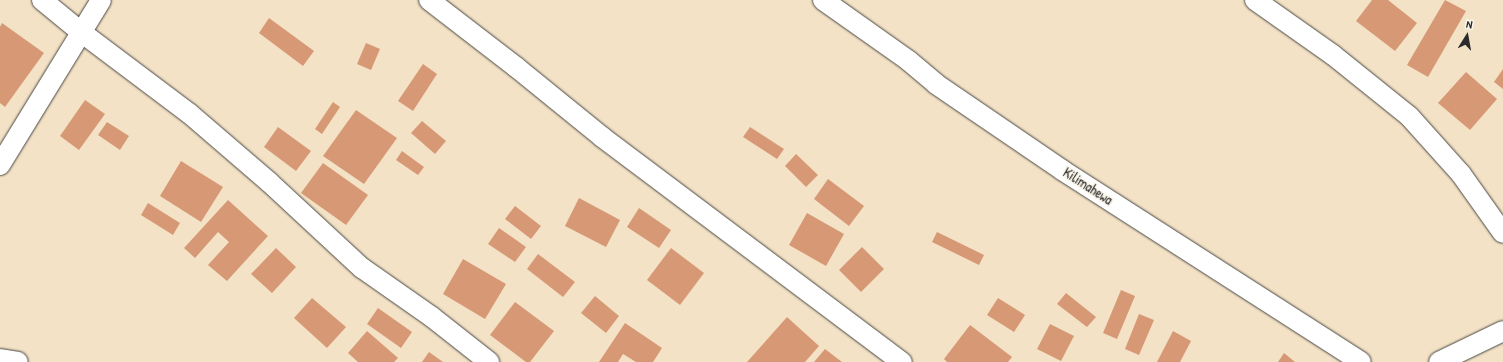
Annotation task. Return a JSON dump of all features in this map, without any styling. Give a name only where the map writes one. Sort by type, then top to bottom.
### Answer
[{"type":"street","points":[[42,0],[81,32],[190,114],[269,182],[362,268],[432,318],[489,362]]},
{"type":"street","points":[[0,165],[101,0]]},
{"type":"street","points":[[430,0],[602,137],[902,362]]},
{"type":"street","name":"Kilimahewa","points":[[823,0],[909,61],[936,84],[1062,170],[1361,362]]},
{"type":"street","points":[[1255,0],[1333,55],[1409,116],[1461,174],[1503,233]]},
{"type":"street","points":[[1439,362],[1503,331]]},
{"type":"street","points":[[0,359],[18,362]]},
{"type":"building","points":[[1372,0],[1388,0],[1417,23],[1395,51],[1356,21]]},
{"type":"building","points":[[1445,0],[1466,11],[1428,77],[1407,65]]},
{"type":"building","points":[[269,18],[314,51],[303,66],[259,33]]},
{"type":"building","points":[[2,23],[44,53],[5,107],[0,103],[0,27]]},
{"type":"building","points":[[366,43],[380,49],[371,70],[357,64]]},
{"type":"building","points":[[423,64],[437,74],[413,111],[398,101]]},
{"type":"building","points":[[1503,69],[1503,89],[1494,82]]},
{"type":"building","points":[[1466,72],[1497,99],[1470,130],[1438,103]]},
{"type":"building","points":[[85,100],[105,114],[79,150],[60,136]]},
{"type":"building","points":[[333,102],[340,107],[322,134],[315,129]]},
{"type":"building","points":[[356,110],[397,138],[364,184],[323,156]]},
{"type":"building","points":[[422,121],[446,141],[435,154],[411,133]]},
{"type":"building","points":[[107,122],[129,136],[120,150],[98,135]]},
{"type":"building","points":[[278,127],[311,151],[296,171],[264,147]]},
{"type":"building","points":[[750,127],[784,149],[777,159],[743,137]]},
{"type":"building","points":[[402,151],[424,167],[418,175],[396,160]]},
{"type":"building","points":[[796,154],[818,175],[806,187],[785,166]]},
{"type":"building","points":[[181,161],[223,187],[201,222],[160,196]]},
{"type":"building","points":[[323,163],[368,195],[346,225],[301,193]]},
{"type":"building","points":[[828,179],[864,206],[849,226],[814,199]]},
{"type":"building","points":[[579,198],[620,220],[606,247],[565,226]]},
{"type":"building","points":[[228,200],[268,236],[227,281],[208,265],[229,242],[218,232],[195,258],[184,248]]},
{"type":"building","points":[[148,203],[180,223],[173,235],[141,215]]},
{"type":"building","points":[[515,206],[541,226],[531,239],[505,219]]},
{"type":"building","points":[[639,208],[671,230],[659,248],[627,227]]},
{"type":"building","points":[[807,213],[844,234],[826,266],[789,245]]},
{"type":"building","points":[[499,228],[526,247],[515,262],[488,244]]},
{"type":"building","points":[[937,232],[984,255],[979,265],[932,242]]},
{"type":"building","points":[[862,247],[884,269],[861,292],[839,270]]},
{"type":"building","points":[[276,248],[296,267],[272,293],[251,274]]},
{"type":"building","points":[[671,248],[704,273],[680,305],[647,280]]},
{"type":"building","points":[[538,254],[575,282],[563,297],[527,269]]},
{"type":"building","points":[[463,259],[506,284],[485,319],[443,294]]},
{"type":"building","points":[[1121,290],[1135,296],[1117,339],[1103,333]]},
{"type":"building","points":[[1066,293],[1096,317],[1087,327],[1057,304]]},
{"type":"building","points":[[595,296],[619,316],[606,333],[581,313]]},
{"type":"building","points":[[312,298],[346,327],[327,348],[294,318]]},
{"type":"building","points":[[998,298],[1025,315],[1014,332],[987,315]]},
{"type":"building","points":[[515,302],[554,331],[530,362],[526,362],[490,335]]},
{"type":"building","points":[[378,308],[412,332],[401,348],[367,324]]},
{"type":"building","points":[[1139,314],[1154,320],[1139,355],[1125,349]]},
{"type":"building","points":[[787,317],[819,346],[805,362],[747,362]]},
{"type":"building","points":[[625,323],[662,348],[653,362],[636,362],[623,354],[618,362],[599,362]]},
{"type":"building","points":[[1050,324],[1074,336],[1061,361],[1037,349]]},
{"type":"building","points":[[970,325],[1012,357],[1008,362],[947,362],[944,359]]},
{"type":"building","points":[[367,331],[398,358],[394,362],[358,362],[348,353]]},
{"type":"building","points":[[1173,331],[1191,341],[1180,362],[1157,362]]},
{"type":"building","points":[[825,349],[842,362],[814,362]]},
{"type":"building","points":[[429,352],[443,362],[422,362]]},
{"type":"building","points":[[1284,353],[1295,362],[1278,362]]}]
